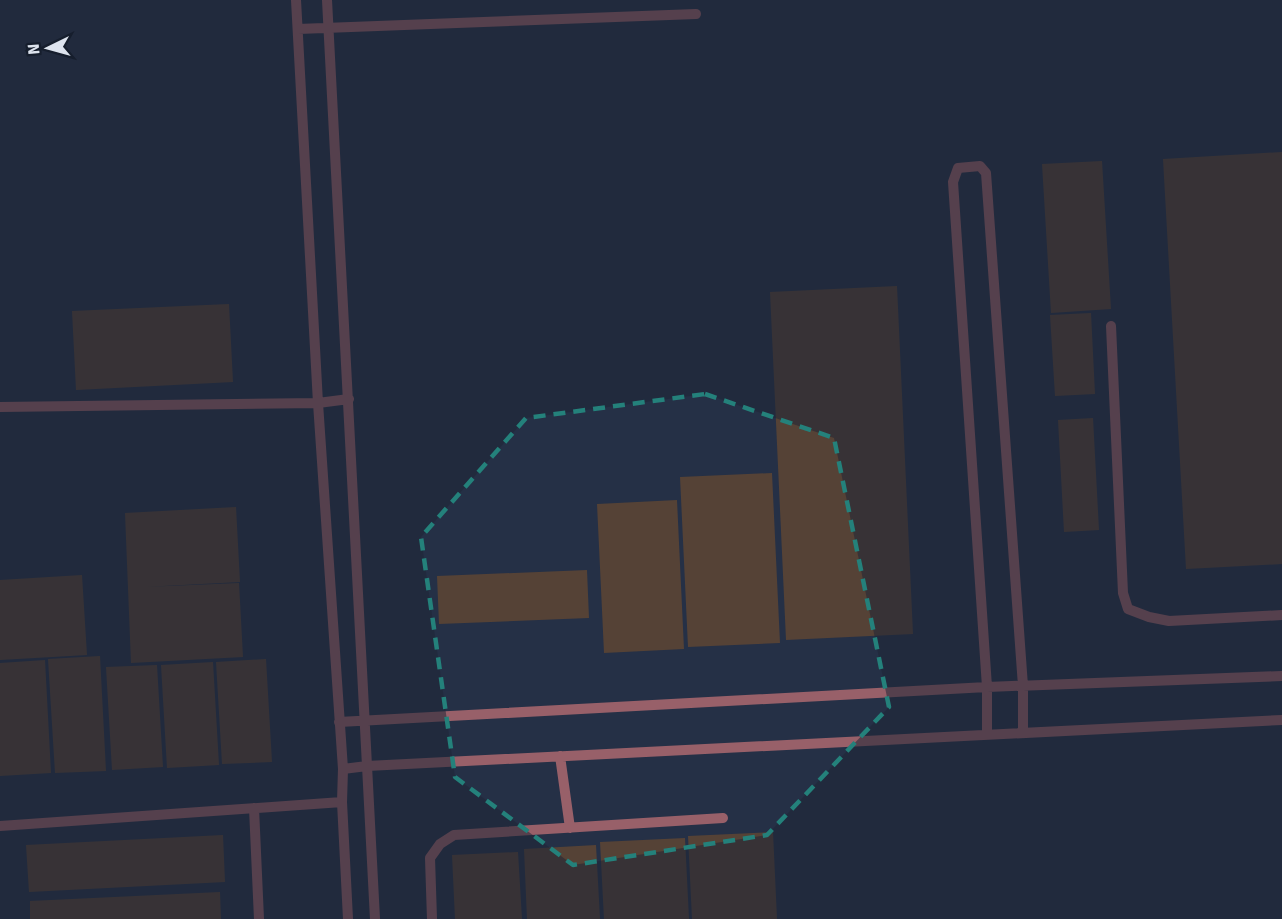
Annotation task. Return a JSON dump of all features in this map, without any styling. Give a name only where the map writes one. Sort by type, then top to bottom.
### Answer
[{"type":"lane","points":[[296,0],[318,403],[343,770],[342,802],[348,919]]},
{"type":"lane","points":[[327,0],[375,919]]},
{"type":"lane","points":[[298,29],[696,14]]},
{"type":"lane","points":[[987,735],[987,687],[953,182],[958,168],[968,166],[981,166],[986,173],[1023,686],[1023,733]]},
{"type":"lane","points":[[1110,326],[1123,593],[1128,609],[1169,621],[1282,615]]},
{"type":"lane","points":[[0,407],[318,403],[349,399]]},
{"type":"lane","points":[[339,722],[987,687],[1282,676]]},
{"type":"lane","points":[[343,770],[367,766],[1282,720]]},
{"type":"lane","points":[[560,756],[570,828]]},
{"type":"lane","points":[[0,826],[342,802]]},
{"type":"lane","points":[[254,808],[259,919]]},
{"type":"lane","points":[[432,919],[430,858],[434,850],[454,835],[723,818]]},
{"type":"highlighted area","points":[[705,394],[834,438],[889,707],[767,835],[573,865],[455,777],[421,537],[526,418]]},
{"type":"shaded area","points":[[0,0],[1282,0],[1282,919],[0,919]]},
{"type":"building","points":[[1282,152],[1282,564],[1186,569],[1163,159]]},
{"type":"building","points":[[1102,161],[1111,309],[1051,313],[1042,164]]},
{"type":"building","points":[[897,286],[913,634],[786,640],[770,292]]},
{"type":"building","points":[[229,304],[233,382],[76,390],[72,311]]},
{"type":"building","points":[[1091,313],[1095,394],[1055,396],[1050,315]]},
{"type":"building","points":[[1093,418],[1099,530],[1064,532],[1058,420]]},
{"type":"building","points":[[772,473],[780,643],[688,647],[680,477]]},
{"type":"building","points":[[677,500],[684,649],[604,653],[597,504]]},
{"type":"building","points":[[236,507],[240,582],[144,587],[239,583],[243,657],[131,663],[125,513]]},
{"type":"building","points":[[587,570],[589,618],[439,624],[437,576]]},
{"type":"building","points":[[82,575],[87,655],[0,660],[0,580]]},
{"type":"building","points":[[100,656],[106,771],[55,773],[48,659]]},
{"type":"building","points":[[266,659],[272,762],[222,764],[216,662]]},
{"type":"building","points":[[45,660],[51,773],[0,776],[0,663]]},
{"type":"building","points":[[213,662],[219,765],[167,768],[161,665]]},
{"type":"building","points":[[157,665],[163,767],[112,770],[106,667]]},
{"type":"building","points":[[773,832],[777,919],[692,919],[688,836]]},
{"type":"building","points":[[223,835],[225,882],[29,892],[26,845]]},
{"type":"building","points":[[685,838],[689,919],[604,919],[600,842]]},
{"type":"building","points":[[596,845],[600,919],[527,919],[524,849]]},
{"type":"building","points":[[518,852],[522,919],[455,919],[452,855]]},
{"type":"building","points":[[220,892],[221,919],[30,919],[30,901]]}]
